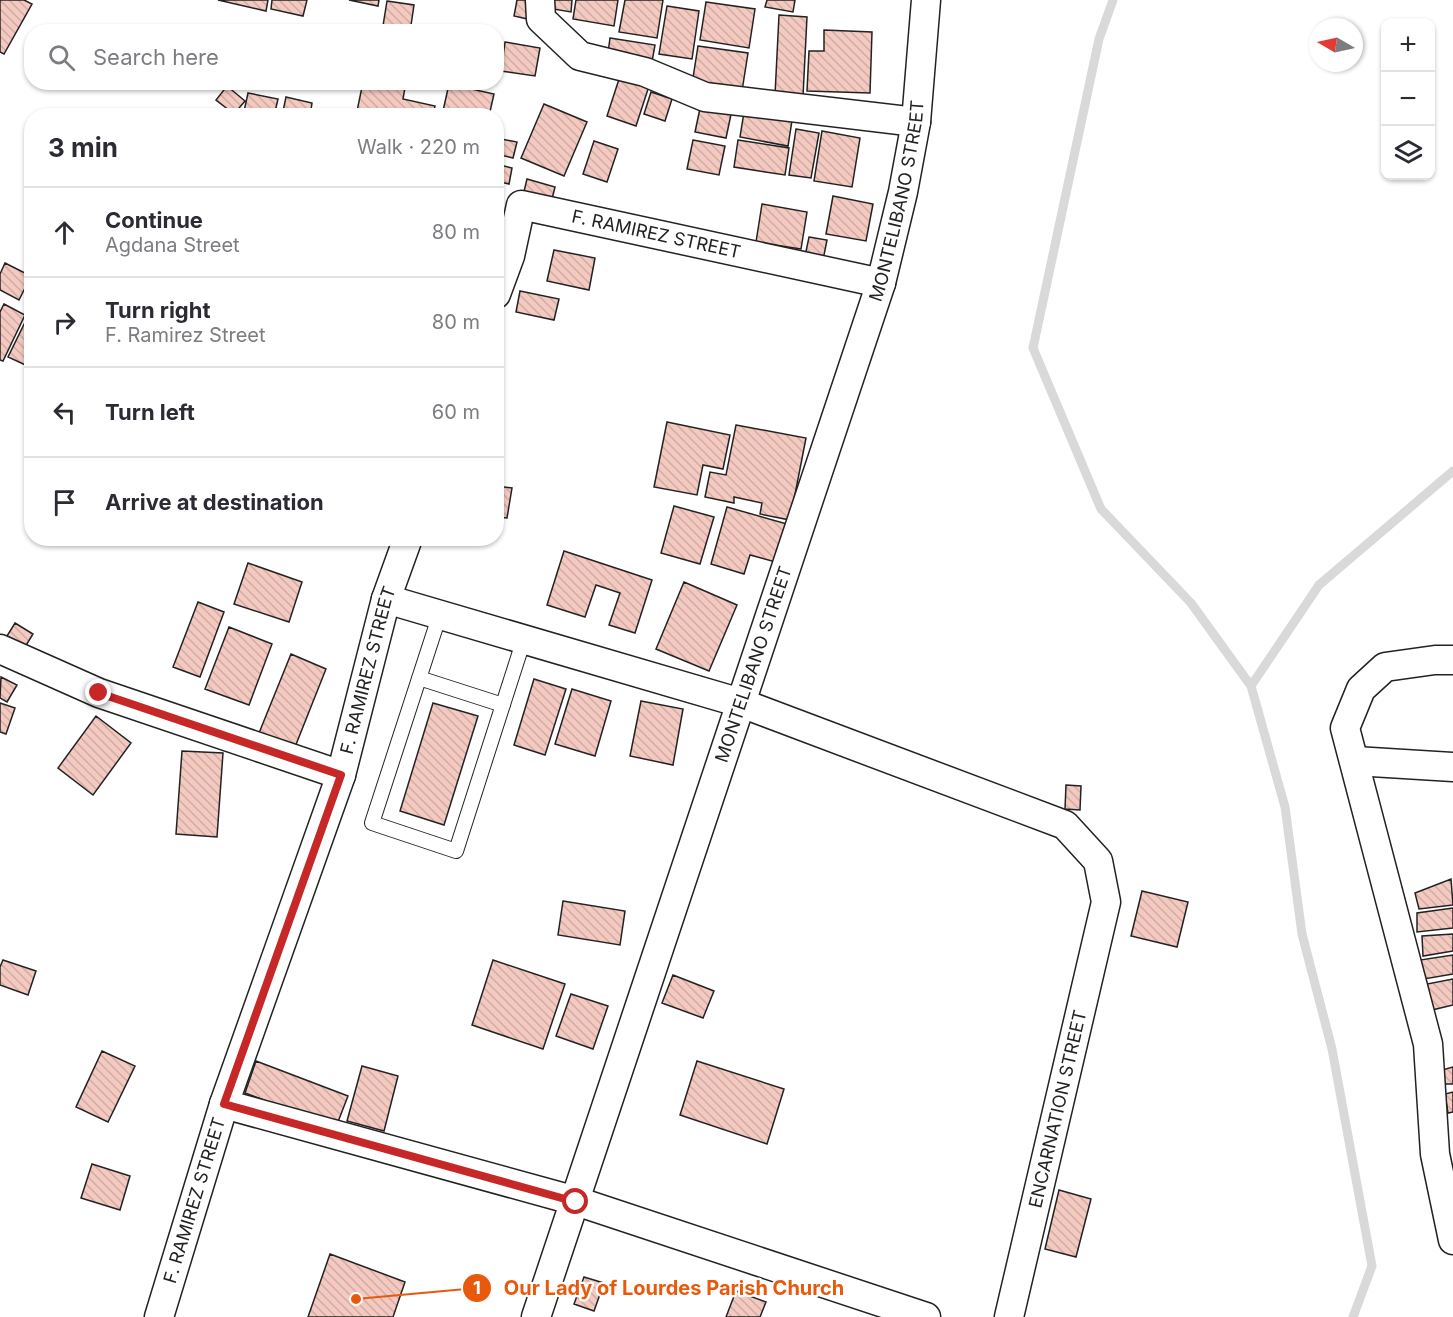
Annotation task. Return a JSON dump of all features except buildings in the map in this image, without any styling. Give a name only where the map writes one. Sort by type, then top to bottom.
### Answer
[{"type":"street","points":[[540,0],[542,19],[580,56],[645,72],[705,98],[916,122]]},
{"type":"street","name":"MONTELIBANO STREET","points":[[536,1317],[881,283],[903,192],[916,122],[926,0]]},
{"type":"street","name":"F. RAMIREZ STREET","points":[[504,272],[510,256],[521,205],[881,283]]},
{"type":"street","name":"F. RAMIREZ STREET","points":[[159,1317],[224,1104],[341,775],[386,599],[405,546]]},
{"type":"street","points":[[386,599],[741,703]]},
{"type":"street","points":[[0,649],[99,693],[341,775]]},
{"type":"street","points":[[1453,660],[1435,660],[1385,667],[1361,689],[1345,728],[1440,1041],[1435,1154],[1453,1240]]},
{"type":"street","name":"ENCARNATION STREET","points":[[741,703],[1065,825],[1098,861],[1106,902],[1009,1317]]},
{"type":"street","points":[[1355,761],[1453,767]]},
{"type":"street","points":[[224,1104],[576,1202],[926,1317]]},
{"type":"lane","points":[[440,614],[372,823],[456,850],[524,639]]},
{"type":"lane","points":[[419,678],[503,705]]},
{"type":"waterway","points":[[1113,0],[1099,39],[1033,348],[1101,509],[1191,603],[1251,686],[1285,807],[1302,934],[1332,1049],[1372,1266],[1353,1317]]},
{"type":"waterway","points":[[1251,686],[1319,585],[1453,471]]},
{"type":"place","name":"Our Lady of Lourdes Parish Church","points":[[356,1299]]},
{"type":"route","points":[[99,693],[341,775],[224,1104],[576,1202]]}]
